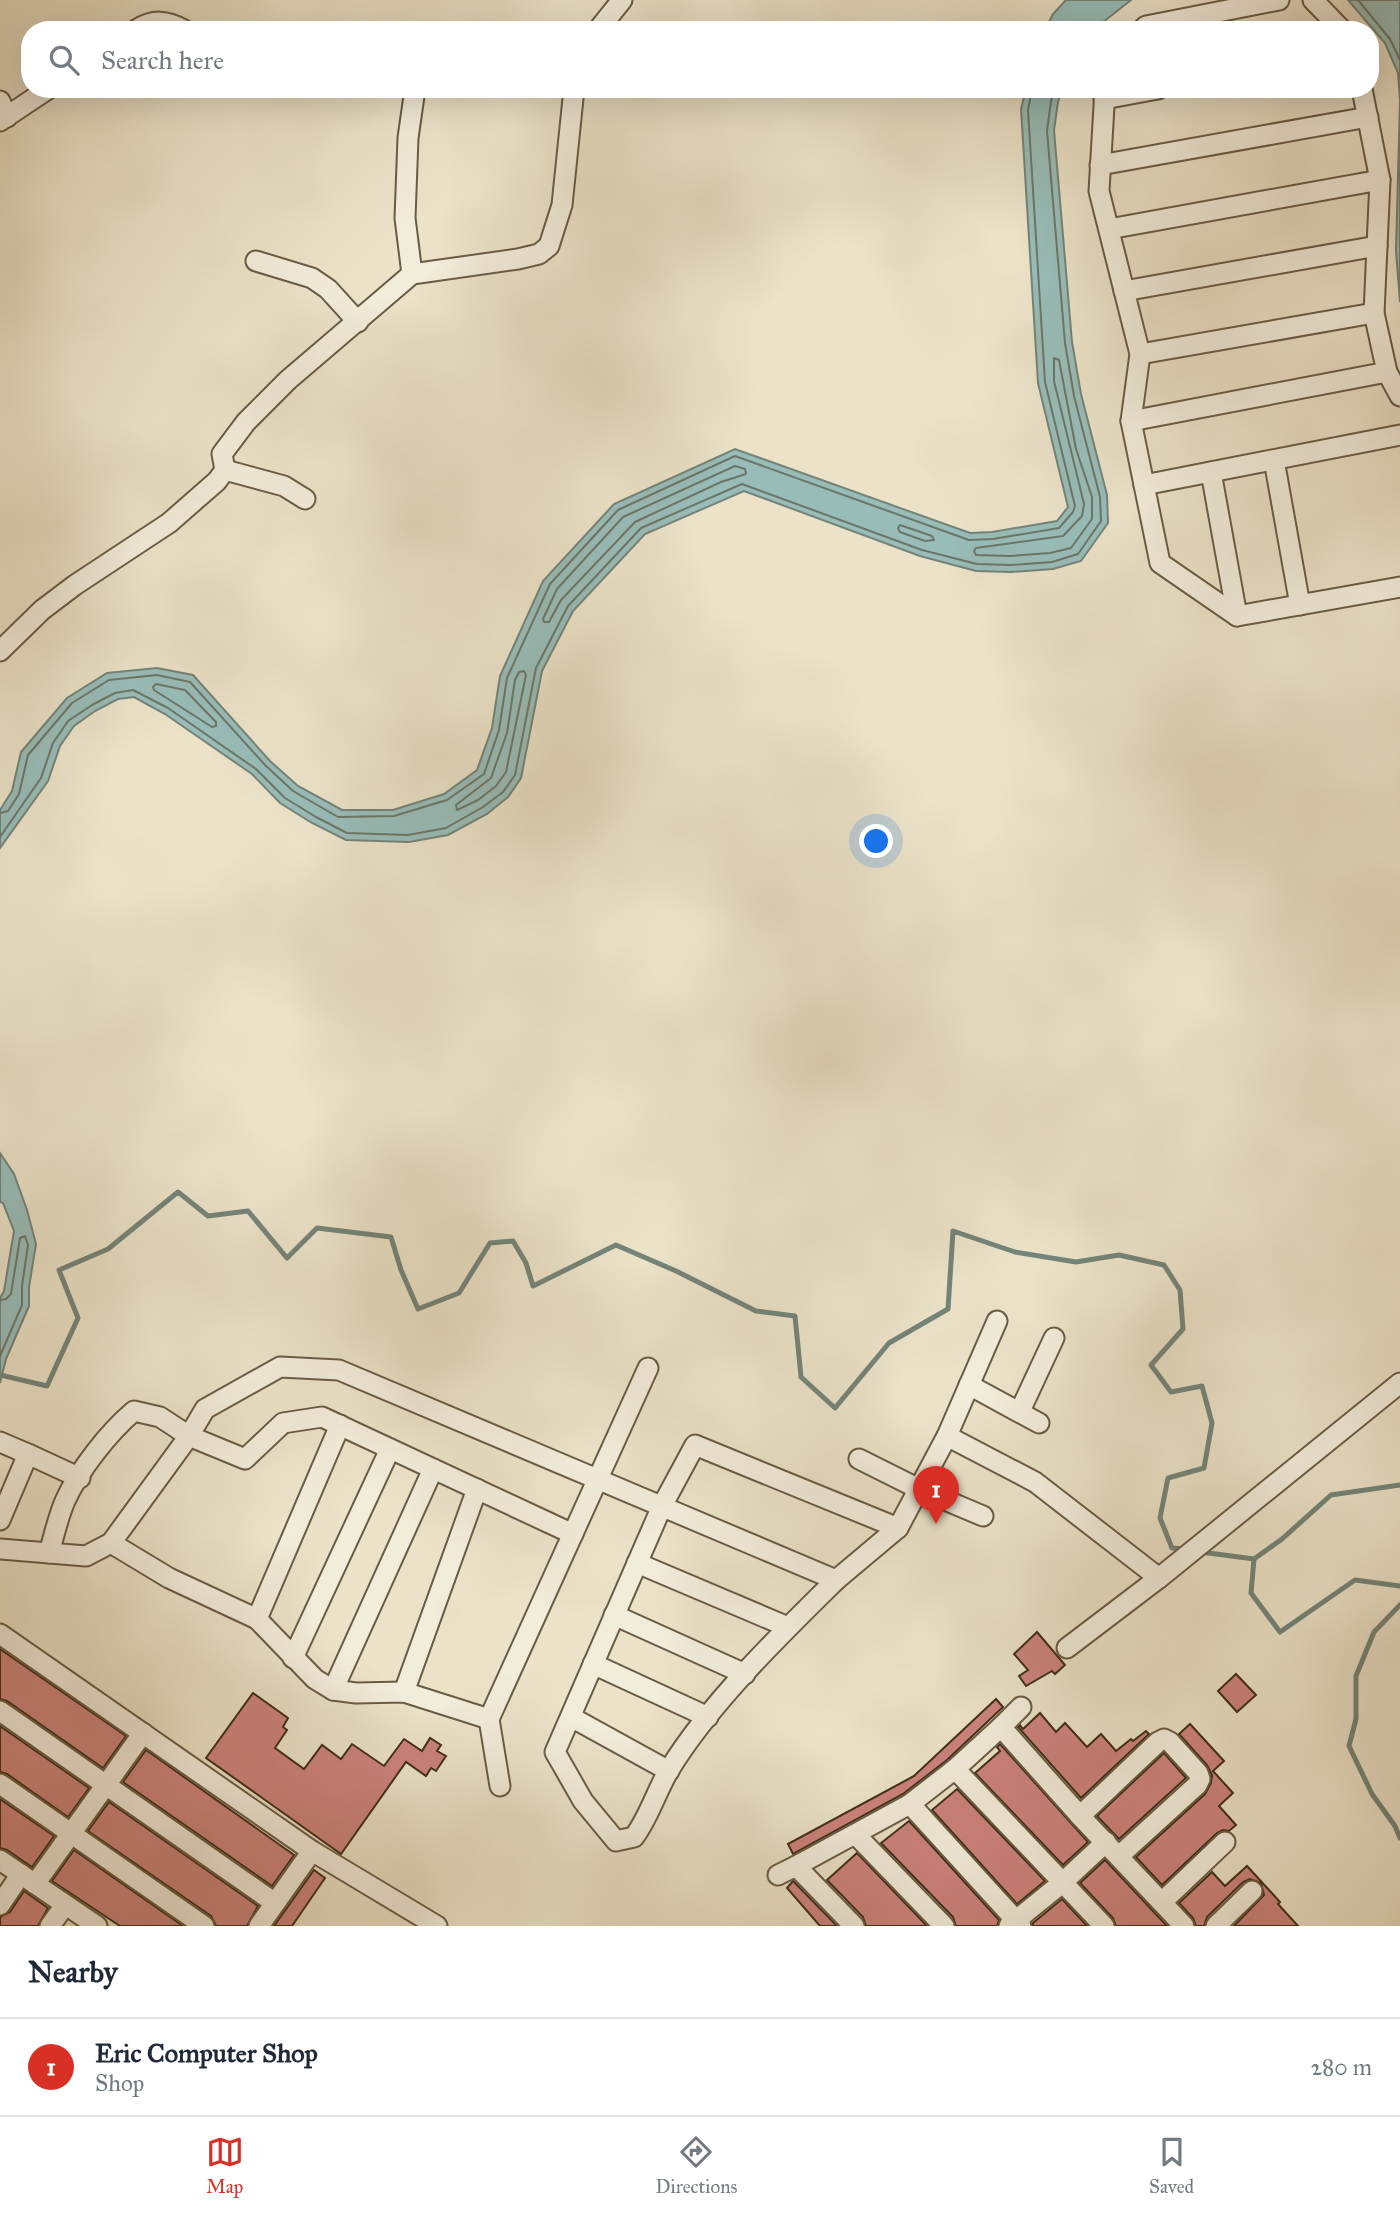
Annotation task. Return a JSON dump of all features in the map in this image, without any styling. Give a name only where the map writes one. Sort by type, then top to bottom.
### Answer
[{"type":"street","points":[[605,21],[622,0]]},
{"type":"street","points":[[1172,21],[1279,0]]},
{"type":"street","points":[[1312,0],[1333,21]]},
{"type":"street","points":[[2,113],[31,98]]},
{"type":"street","points":[[412,274],[405,218],[408,138],[414,98]]},
{"type":"street","points":[[0,651],[42,610],[169,523],[217,481],[225,470],[222,454],[246,422],[288,380],[412,274],[518,259],[539,254],[549,246],[562,205],[573,98]]},
{"type":"street","points":[[1105,98],[1099,191],[1140,354],[1131,421],[1160,563],[1237,616],[1400,587]]},
{"type":"street","points":[[1364,98],[1380,180],[1374,313],[1387,372],[1400,396]]},
{"type":"street","points":[[1100,165],[1368,117]]},
{"type":"street","points":[[1109,229],[1380,180]]},
{"type":"street","points":[[1125,291],[1377,246]]},
{"type":"street","points":[[257,261],[313,278],[328,289],[358,322]]},
{"type":"street","points":[[1140,354],[1374,313]]},
{"type":"street","points":[[1131,421],[1387,372]]},
{"type":"street","points":[[1144,485],[1400,435]]},
{"type":"street","points":[[1273,460],[1300,605]]},
{"type":"street","points":[[225,470],[284,486],[305,499]]},
{"type":"street","points":[[1211,472],[1237,616]]},
{"type":"street","points":[[898,1528],[695,1445],[662,1506],[555,1754],[583,1801],[616,1841],[634,1837],[643,1825],[669,1771],[708,1717],[745,1674],[836,1580],[898,1528],[947,1436],[997,1321]]},
{"type":"street","points":[[1020,1411],[1054,1338]]},
{"type":"street","points":[[0,1549],[86,1556],[111,1543],[190,1436],[205,1409],[280,1367],[339,1370],[836,1580]]},
{"type":"street","points":[[500,1786],[489,1719],[648,1368]]},
{"type":"street","points":[[1067,1648],[1160,1578],[1400,1383]]},
{"type":"street","points":[[969,1385],[1039,1423]]},
{"type":"street","points":[[49,1553],[65,1500],[116,1427],[135,1411],[160,1417],[190,1436],[245,1459],[283,1423],[323,1417],[573,1534]]},
{"type":"street","points":[[257,1619],[340,1425]]},
{"type":"street","points":[[947,1436],[1035,1482],[1160,1578]]},
{"type":"street","points":[[0,1442],[80,1478]]},
{"type":"street","points":[[293,1658],[390,1449]]},
{"type":"street","points":[[0,1520],[29,1454]]},
{"type":"street","points":[[859,1459],[919,1489],[983,1516]]},
{"type":"street","points":[[334,1690],[433,1469]]},
{"type":"street","points":[[404,1692],[477,1489]]},
{"type":"street","points":[[111,1543],[169,1578],[257,1619],[293,1658],[316,1679],[334,1690],[355,1693],[404,1692],[489,1719]]},
{"type":"street","points":[[637,1563],[788,1628]]},
{"type":"street","points":[[614,1615],[745,1674]]},
{"type":"street","points":[[0,1634],[312,1851],[436,1926]]},
{"type":"street","points":[[593,1664],[708,1717]]},
{"type":"street","points":[[778,1875],[910,1804],[955,1769],[1021,1707]]},
{"type":"street","points":[[0,1711],[275,1903]]},
{"type":"street","points":[[570,1717],[669,1771]]},
{"type":"street","points":[[1001,1727],[1184,1926]]},
{"type":"street","points":[[0,1905],[72,1833],[143,1733]]},
{"type":"street","points":[[910,1804],[1016,1924],[1062,1883],[1113,1849],[1197,1785],[1200,1779],[1198,1773],[1170,1742],[1164,1739],[1080,1816]]},
{"type":"street","points":[[955,1769],[1104,1926]]},
{"type":"street","points":[[0,1784],[204,1926]]},
{"type":"street","points":[[856,1835],[944,1926]]},
{"type":"street","points":[[1162,1902],[1225,1842]]},
{"type":"street","points":[[259,1926],[312,1851]]},
{"type":"street","points":[[0,1860],[97,1926]]},
{"type":"street","points":[[796,1866],[854,1926]]},
{"type":"street","points":[[1216,1926],[1252,1891]]},
{"type":"street","points":[[50,1926],[65,1905]]},
{"type":"water","points":[[1066,0],[1131,0],[1104,21],[1050,21]]},
{"type":"water","points":[[1348,0],[1400,0],[1400,100],[1398,73],[1385,43],[1379,36],[1379,21],[1366,21]]},
{"type":"water","points":[[1024,98],[1059,98],[1054,130],[1072,342],[1081,394],[1107,495],[1108,523],[1081,561],[1053,569],[976,571],[920,556],[744,491],[645,534],[573,611],[542,671],[521,778],[508,797],[487,814],[448,835],[409,842],[346,840],[280,803],[252,774],[165,714],[134,697],[118,699],[74,726],[60,746],[48,781],[0,848],[0,810],[12,791],[21,752],[67,698],[107,673],[157,668],[193,675],[270,761],[298,786],[342,810],[393,810],[444,794],[477,770],[492,728],[500,676],[543,581],[614,504],[735,449],[970,533],[1057,521],[1068,507],[1038,383],[1021,109]]},
{"type":"water","points":[[1400,100],[1400,302],[1396,251]]},
{"type":"water","points":[[0,1153],[14,1174],[36,1244],[29,1287],[29,1306],[6,1359],[0,1383],[0,1298],[4,1291],[14,1231],[3,1203],[0,1202]]},
{"type":"building","points":[[1037,1632],[1065,1665],[1055,1674],[1052,1671],[1026,1686],[1019,1676],[1028,1670],[1014,1654]]},
{"type":"building","points":[[0,1649],[126,1736],[103,1768],[7,1701],[0,1699]]},
{"type":"building","points":[[1236,1674],[1256,1695],[1237,1712],[1218,1691]]},
{"type":"building","points":[[253,1693],[288,1718],[283,1727],[287,1730],[275,1748],[304,1769],[322,1745],[341,1759],[352,1744],[384,1766],[404,1739],[422,1751],[430,1738],[441,1745],[437,1751],[446,1756],[436,1771],[431,1768],[426,1776],[406,1762],[341,1854],[206,1758]]},
{"type":"building","points":[[996,1699],[1003,1707],[947,1760],[903,1794],[793,1854],[788,1844],[914,1776]]},
{"type":"building","points":[[1040,1713],[1056,1732],[1065,1723],[1087,1747],[1101,1734],[1116,1751],[1146,1731],[1149,1734],[1081,1798],[1018,1727],[1020,1725],[1023,1729]]},
{"type":"building","points":[[1190,1724],[1224,1761],[1213,1771],[1233,1793],[1219,1806],[1236,1825],[1229,1831],[1217,1833],[1162,1885],[1136,1857],[1205,1794],[1211,1783],[1212,1775],[1207,1765],[1179,1734]]},
{"type":"building","points":[[0,1726],[89,1788],[68,1817],[7,1774],[0,1772]]},
{"type":"building","points":[[1000,1744],[1088,1842],[1063,1865],[975,1773],[1000,1751],[997,1747]]},
{"type":"building","points":[[146,1750],[294,1855],[272,1886],[123,1782]]},
{"type":"building","points":[[1164,1753],[1186,1778],[1119,1839],[1097,1816]]},
{"type":"building","points":[[957,1789],[1045,1881],[1017,1904],[932,1810]]},
{"type":"building","points":[[0,1799],[54,1836],[32,1867],[0,1848]]},
{"type":"building","points":[[109,1802],[258,1906],[247,1926],[216,1926],[211,1916],[88,1831]]},
{"type":"building","points":[[909,1821],[999,1920],[997,1926],[956,1926],[953,1917],[881,1843]]},
{"type":"building","points":[[74,1850],[183,1926],[120,1926],[52,1881]]},
{"type":"building","points":[[857,1853],[927,1926],[866,1926],[863,1917],[827,1880]]},
{"type":"building","points":[[1105,1860],[1167,1926],[1116,1926],[1113,1918],[1080,1883]]},
{"type":"building","points":[[1247,1866],[1298,1926],[1234,1926],[1264,1895],[1261,1883],[1250,1879],[1243,1882],[1207,1917],[1204,1926],[1196,1926],[1193,1918],[1179,1903],[1212,1872],[1225,1886]]},
{"type":"building","points":[[314,1870],[325,1878],[292,1926],[274,1926]]},
{"type":"building","points":[[793,1881],[837,1926],[820,1926],[787,1888]]},
{"type":"building","points":[[24,1891],[48,1908],[38,1926],[0,1926],[0,1917],[10,1912]]},
{"type":"building","points":[[1062,1899],[1087,1926],[1033,1926],[1033,1923]]},
{"type":"waterway","points":[[0,1375],[47,1386],[78,1318],[59,1270],[108,1249],[178,1192],[208,1216],[248,1211],[287,1258],[317,1228],[391,1237],[401,1270],[418,1309],[459,1293],[490,1243],[513,1241],[526,1263],[533,1286],[616,1245],[756,1311],[795,1316],[801,1377],[835,1408],[889,1343],[948,1309],[953,1231],[1015,1252],[1076,1262],[1119,1255],[1164,1265],[1180,1290],[1183,1329],[1151,1365],[1171,1392],[1202,1386],[1212,1423],[1204,1468],[1168,1478],[1160,1518],[1172,1548],[1184,1549]]},
{"type":"waterway","points":[[1254,1559],[1282,1539],[1331,1495],[1400,1485]]},
{"type":"waterway","points":[[1201,1552],[1254,1559],[1251,1593],[1280,1632],[1355,1580],[1400,1586]]},
{"type":"waterway","points":[[1400,1605],[1374,1632],[1356,1676],[1356,1719],[1349,1746],[1372,1794],[1395,1826],[1400,1838]]},
{"type":"place","name":"Eric Computer Shop","points":[[936,1524]]}]
